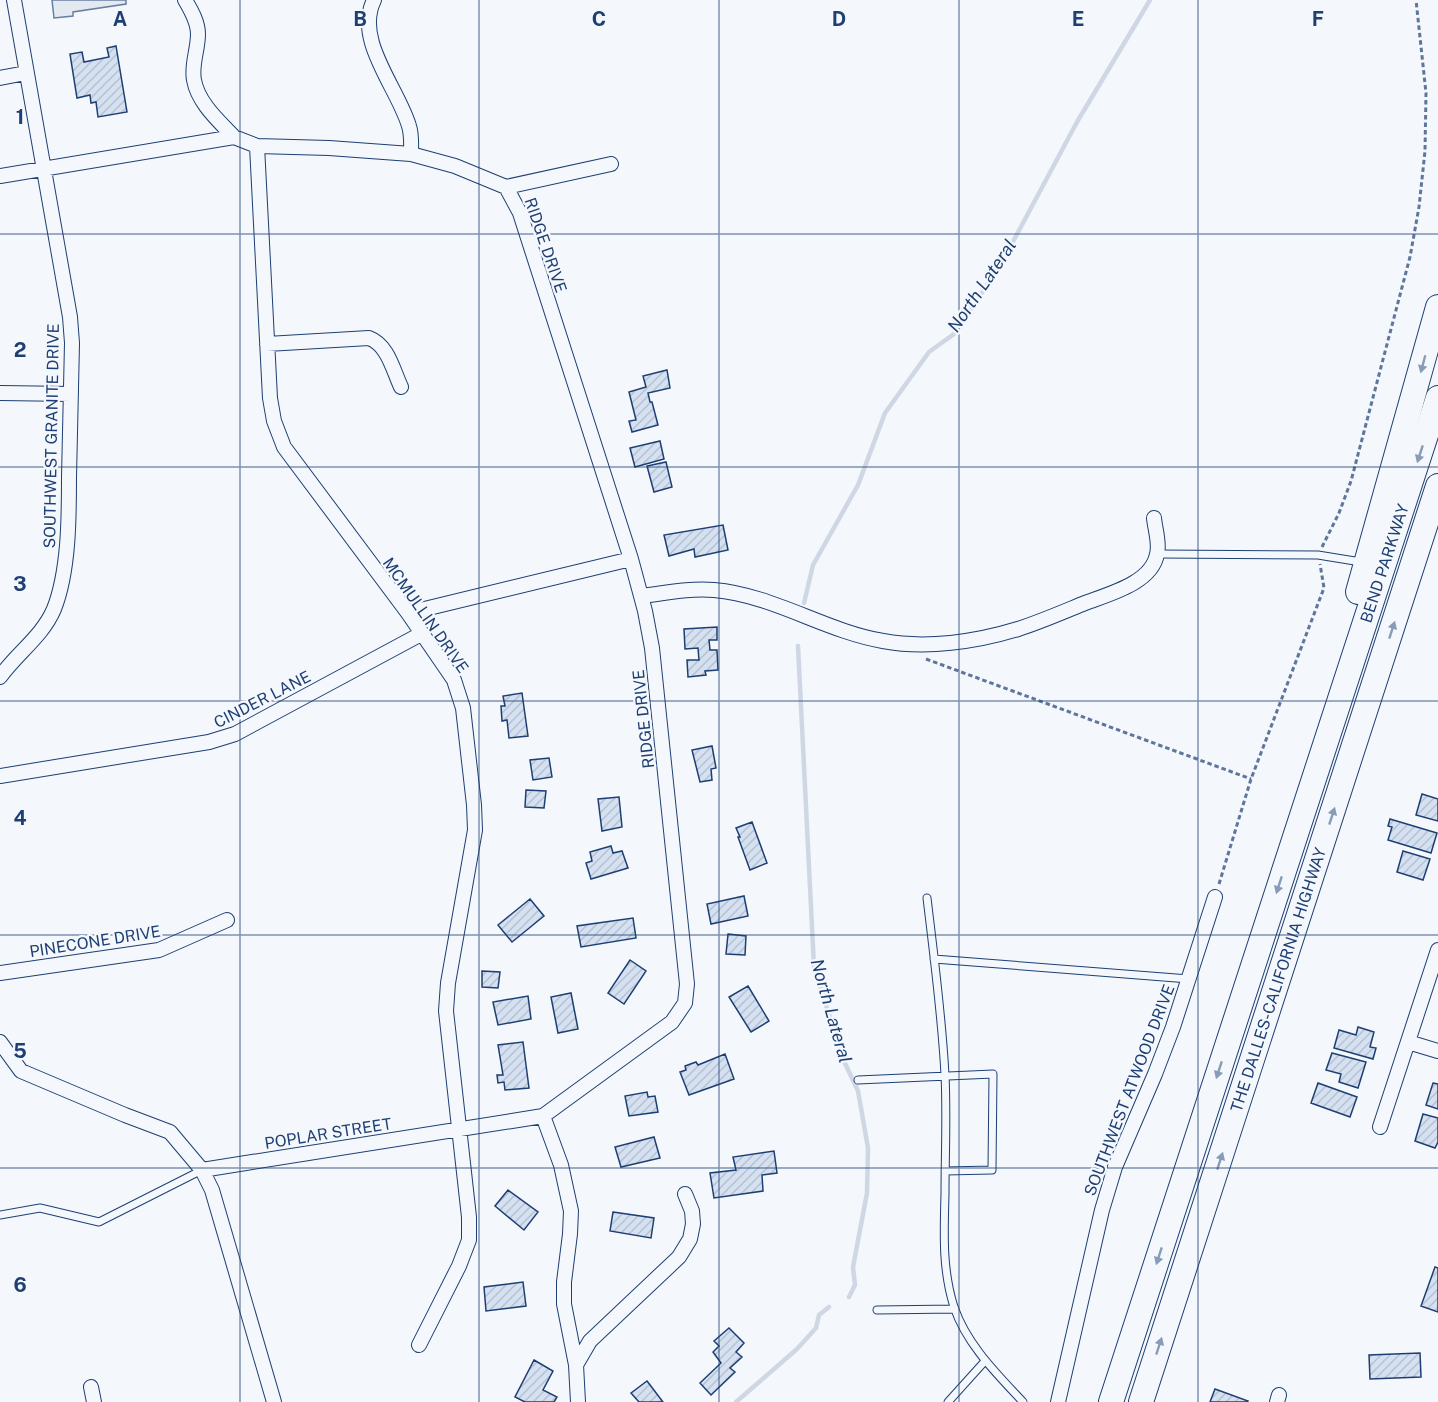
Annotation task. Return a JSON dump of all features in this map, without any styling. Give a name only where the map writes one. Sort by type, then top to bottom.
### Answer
[{"type":"highway","points":[[1330,729],[1343,654],[1366,563],[1438,307]]},
{"type":"highway","name":"BEND PARKWAY","points":[[1330,729],[1438,398]]},
{"type":"highway","name":"BEND PARKWAY","points":[[1415,559],[1438,486]]},
{"type":"highway","points":[[1415,559],[1438,509]]},
{"type":"highway","name":"THE DALLES-CALIFORNIA HIGHWAY","points":[[1141,1402],[1415,559]]},
{"type":"highway","name":"THE DALLES-CALIFORNIA HIGHWAY","points":[[1111,1402],[1330,729]]},
{"type":"street","name":"SOUTHWEST GRANITE DRIVE","points":[[0,677],[4,662],[40,634],[54,608],[63,571],[69,526],[72,343],[70,317],[42,169],[14,0]]},
{"type":"street","points":[[185,0],[195,19],[198,34],[194,80],[201,98],[234,137],[257,146],[411,154],[455,166],[506,187],[611,164]]},
{"type":"street","points":[[374,0],[369,9],[367,26],[372,44],[410,127],[411,154]]},
{"type":"street","points":[[0,78],[26,73]]},
{"type":"street","points":[[0,176],[234,137]]},
{"type":"street","name":"MCMULLIN DRIVE","points":[[257,146],[270,398],[274,421],[284,447],[408,613],[454,680],[463,708],[475,830],[448,983],[446,1011],[469,1217],[469,1239],[459,1266],[419,1345]]},
{"type":"street","name":"RIDGE DRIVE","points":[[459,1129],[543,1116],[672,1022],[685,1003],[687,984],[652,648],[642,596],[520,213],[506,187]]},
{"type":"street","points":[[267,344],[369,338],[378,341],[385,350],[401,387]]},
{"type":"street","points":[[0,393],[71,394]]},
{"type":"street","points":[[642,596],[687,590],[715,590],[759,600],[843,631],[883,641],[912,644],[961,641],[1017,629],[1132,585],[1150,569],[1158,554],[1154,518]]},
{"type":"street","points":[[408,613],[631,559]]},
{"type":"street","name":"CINDER LANE","points":[[0,776],[209,742],[235,734],[421,634]]},
{"type":"street","name":"SOUTHWEST ATWOOD DRIVE","points":[[1058,1402],[1099,1221],[1114,1167],[1155,1074],[1215,897]]},
{"type":"street","name":"PINECONE DRIVE","points":[[0,973],[159,950],[227,920]]},
{"type":"street","points":[[1380,1127],[1438,950]]},
{"type":"street","points":[[0,1042],[21,1071],[170,1132],[202,1170],[212,1190],[274,1402]]},
{"type":"street","points":[[1408,1042],[1438,1051]]},
{"type":"street","points":[[543,1116],[561,1165],[571,1211],[564,1304],[576,1365],[578,1402]]},
{"type":"street","name":"POPLAR STREET","points":[[202,1170],[459,1129]]},
{"type":"street","points":[[576,1365],[590,1341],[679,1257],[690,1239],[693,1224],[692,1211],[685,1194]]},
{"type":"street","points":[[91,1387],[94,1402]]},
{"type":"lane","points":[[1158,554],[1318,555],[1366,563]]},
{"type":"lane","points":[[927,898],[945,1075],[944,1253],[948,1284],[955,1309],[985,1361],[1023,1402]]},
{"type":"lane","points":[[934,959],[1189,979]]},
{"type":"lane","points":[[858,1080],[993,1074],[992,1170],[945,1171]]},
{"type":"lane","points":[[0,1215],[40,1208],[99,1222],[202,1170]]},
{"type":"lane","points":[[877,1310],[955,1309]]},
{"type":"lane","points":[[948,1402],[985,1361]]},
{"type":"path","points":[[1215,897],[1251,779],[1324,588],[1318,555],[1339,513],[1350,481],[1410,257],[1419,207],[1425,151],[1426,93],[1416,0]]},
{"type":"path","points":[[912,644],[925,659],[1251,779]]},
{"type":"shaded area","points":[[52,0],[126,0],[126,4],[73,12],[73,16],[54,18]]},
{"type":"building","points":[[116,46],[127,112],[98,117],[96,102],[91,103],[90,95],[77,98],[70,54],[82,52],[84,62],[109,57],[107,48]]},
{"type":"building","points":[[667,370],[670,388],[648,393],[658,425],[632,432],[629,421],[636,420],[629,392],[646,387],[643,376]]},
{"type":"building","points":[[660,441],[664,459],[635,467],[630,448]]},
{"type":"building","points":[[666,462],[672,487],[654,492],[647,466]]},
{"type":"building","points":[[723,525],[728,550],[695,557],[694,549],[669,556],[664,535]]},
{"type":"building","points":[[717,627],[717,640],[709,640],[710,650],[717,650],[718,670],[705,671],[706,675],[688,677],[687,660],[699,660],[698,648],[685,649],[684,629]]},
{"type":"building","points":[[522,693],[528,736],[509,738],[507,720],[502,721],[501,706],[505,706],[503,696]]},
{"type":"building","points":[[712,746],[716,768],[711,769],[712,780],[700,782],[692,750]]},
{"type":"building","points":[[549,758],[552,777],[533,780],[530,760]]},
{"type":"building","points":[[526,790],[546,791],[544,808],[525,807]]},
{"type":"building","points":[[1422,794],[1438,799],[1438,821],[1416,815]]},
{"type":"building","points":[[619,797],[622,827],[602,831],[598,799]]},
{"type":"building","points":[[1390,819],[1437,833],[1431,853],[1388,840],[1392,827],[1388,826]]},
{"type":"building","points":[[752,822],[767,863],[750,870],[736,828]]},
{"type":"building","points":[[611,846],[613,853],[622,851],[628,868],[591,879],[586,863],[592,861],[590,852]]},
{"type":"building","points":[[1403,851],[1430,859],[1423,880],[1397,872]]},
{"type":"building","points":[[744,896],[748,916],[711,924],[707,904]]},
{"type":"building","points":[[530,899],[544,916],[512,942],[498,925]]},
{"type":"building","points":[[633,918],[636,938],[581,947],[577,926]]},
{"type":"building","points":[[728,934],[746,936],[745,955],[726,954]]},
{"type":"building","points":[[630,960],[646,971],[624,1004],[608,993]]},
{"type":"building","points":[[482,971],[500,972],[498,988],[482,987]]},
{"type":"building","points":[[748,986],[769,1021],[751,1032],[729,997]]},
{"type":"building","points":[[571,993],[578,1029],[558,1033],[551,997]]},
{"type":"building","points":[[528,996],[531,1019],[498,1025],[493,1002]]},
{"type":"building","points":[[1358,1027],[1374,1032],[1370,1047],[1376,1048],[1373,1059],[1334,1048],[1339,1030],[1356,1035]]},
{"type":"building","points":[[523,1042],[529,1088],[505,1090],[504,1082],[498,1083],[497,1075],[503,1075],[498,1045]]},
{"type":"building","points":[[1332,1053],[1366,1062],[1358,1088],[1339,1082],[1341,1074],[1326,1070]]},
{"type":"building","points":[[725,1054],[734,1079],[689,1095],[680,1072],[686,1070],[685,1066],[696,1062],[698,1065]]},
{"type":"building","points":[[1318,1083],[1357,1097],[1350,1117],[1311,1103]]},
{"type":"building","points":[[1433,1083],[1438,1084],[1438,1109],[1426,1105]]},
{"type":"building","points":[[647,1092],[648,1097],[655,1096],[658,1112],[629,1116],[625,1096]]},
{"type":"building","points":[[1423,1114],[1438,1118],[1438,1142],[1435,1148],[1415,1141]]},
{"type":"building","points":[[654,1137],[660,1158],[621,1167],[615,1147]]},
{"type":"building","points":[[774,1151],[777,1173],[762,1175],[763,1191],[714,1198],[710,1173],[736,1170],[733,1157]]},
{"type":"building","points":[[508,1190],[538,1212],[524,1230],[495,1206]]},
{"type":"building","points":[[613,1212],[654,1218],[651,1238],[610,1231]]},
{"type":"building","points":[[1435,1267],[1438,1268],[1438,1312],[1421,1306]]},
{"type":"building","points":[[523,1282],[526,1306],[486,1311],[484,1287]]},
{"type":"building","points":[[729,1328],[744,1343],[736,1352],[742,1357],[730,1368],[735,1372],[711,1395],[700,1383],[721,1363],[713,1352],[719,1346],[714,1341]]},
{"type":"building","points":[[1420,1353],[1421,1377],[1370,1379],[1369,1355]]},
{"type":"building","points":[[534,1360],[553,1371],[543,1390],[557,1397],[554,1402],[525,1402],[515,1397]]},
{"type":"building","points":[[647,1381],[663,1402],[639,1402],[631,1393]]},
{"type":"building","points":[[1215,1389],[1248,1401],[1210,1402]]},
{"type":"waterway","name":"North Lateral","points":[[804,603],[813,565],[858,485],[885,413],[929,352],[954,334],[1000,266],[1077,122],[1150,0]]},
{"type":"waterway","name":"North Lateral","points":[[798,646],[814,967],[843,1059],[858,1091],[868,1148],[867,1193],[853,1267],[855,1285],[849,1297]]},
{"type":"waterway","name":"North Lateral","points":[[736,1402],[797,1349],[816,1328],[819,1315],[829,1307]]}]
